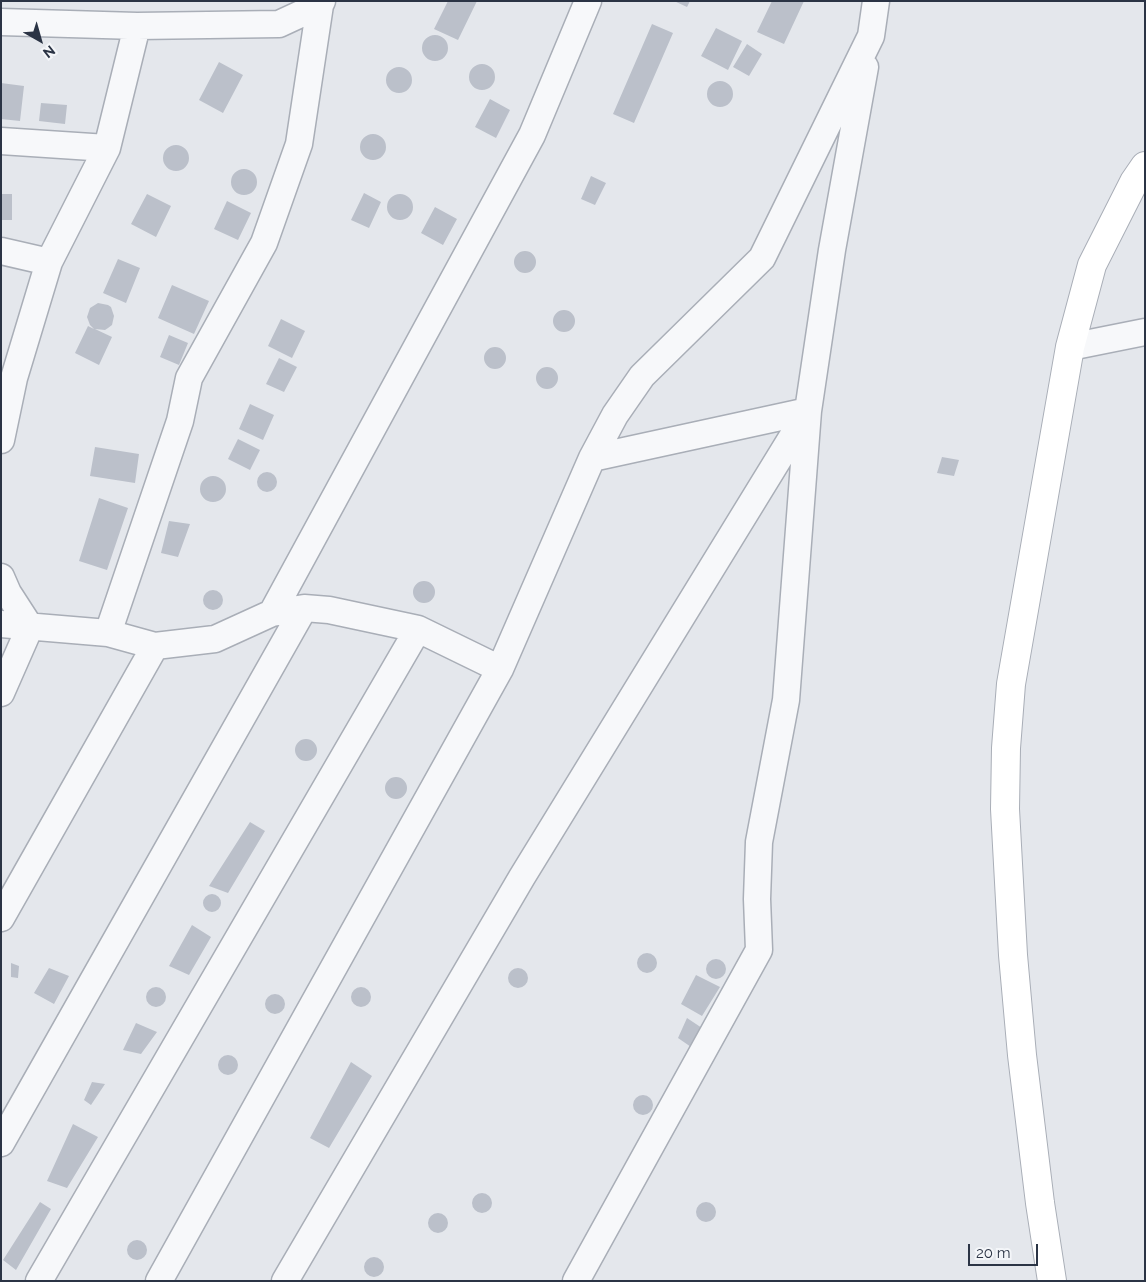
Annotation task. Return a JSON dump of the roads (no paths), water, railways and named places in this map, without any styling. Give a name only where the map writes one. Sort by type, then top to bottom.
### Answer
[{"type":"street","points":[[272,612],[532,135],[588,1]]},
{"type":"street","points":[[576,1281],[759,950],[757,898],[759,842],[786,700],[808,411],[832,250],[876,1]]},
{"type":"street","points":[[1,22],[136,26],[279,24],[321,3]]},
{"type":"street","points":[[108,633],[180,421],[189,378],[264,243],[299,144],[321,3]]},
{"type":"street","points":[[1,440],[14,378],[49,262],[107,148],[136,26]]},
{"type":"street","points":[[159,1281],[500,669],[592,458],[615,415],[642,376],[762,258],[871,36]]},
{"type":"street","points":[[1,141],[107,148]]},
{"type":"street","points":[[1052,1281],[1040,1203],[1022,1056],[1013,954],[1005,809],[1006,748],[1011,684],[1070,347],[1092,265],[1134,182],[1145,166]]},
{"type":"street","points":[[1,251],[49,262]]},
{"type":"street","points":[[1070,347],[1145,332]]},
{"type":"street","points":[[592,458],[808,411]]},
{"type":"street","points":[[285,1281],[522,877],[808,411]]},
{"type":"street","points":[[1,577],[8,593],[30,627]]},
{"type":"street","points":[[1,1143],[304,608]]},
{"type":"street","points":[[1,624],[108,633],[155,646],[215,639],[272,612],[304,608],[329,610],[418,629],[500,669]]},
{"type":"street","points":[[1,693],[30,627]]},
{"type":"street","points":[[39,1281],[418,629]]},
{"type":"street","points":[[1,918],[155,646]]}]
